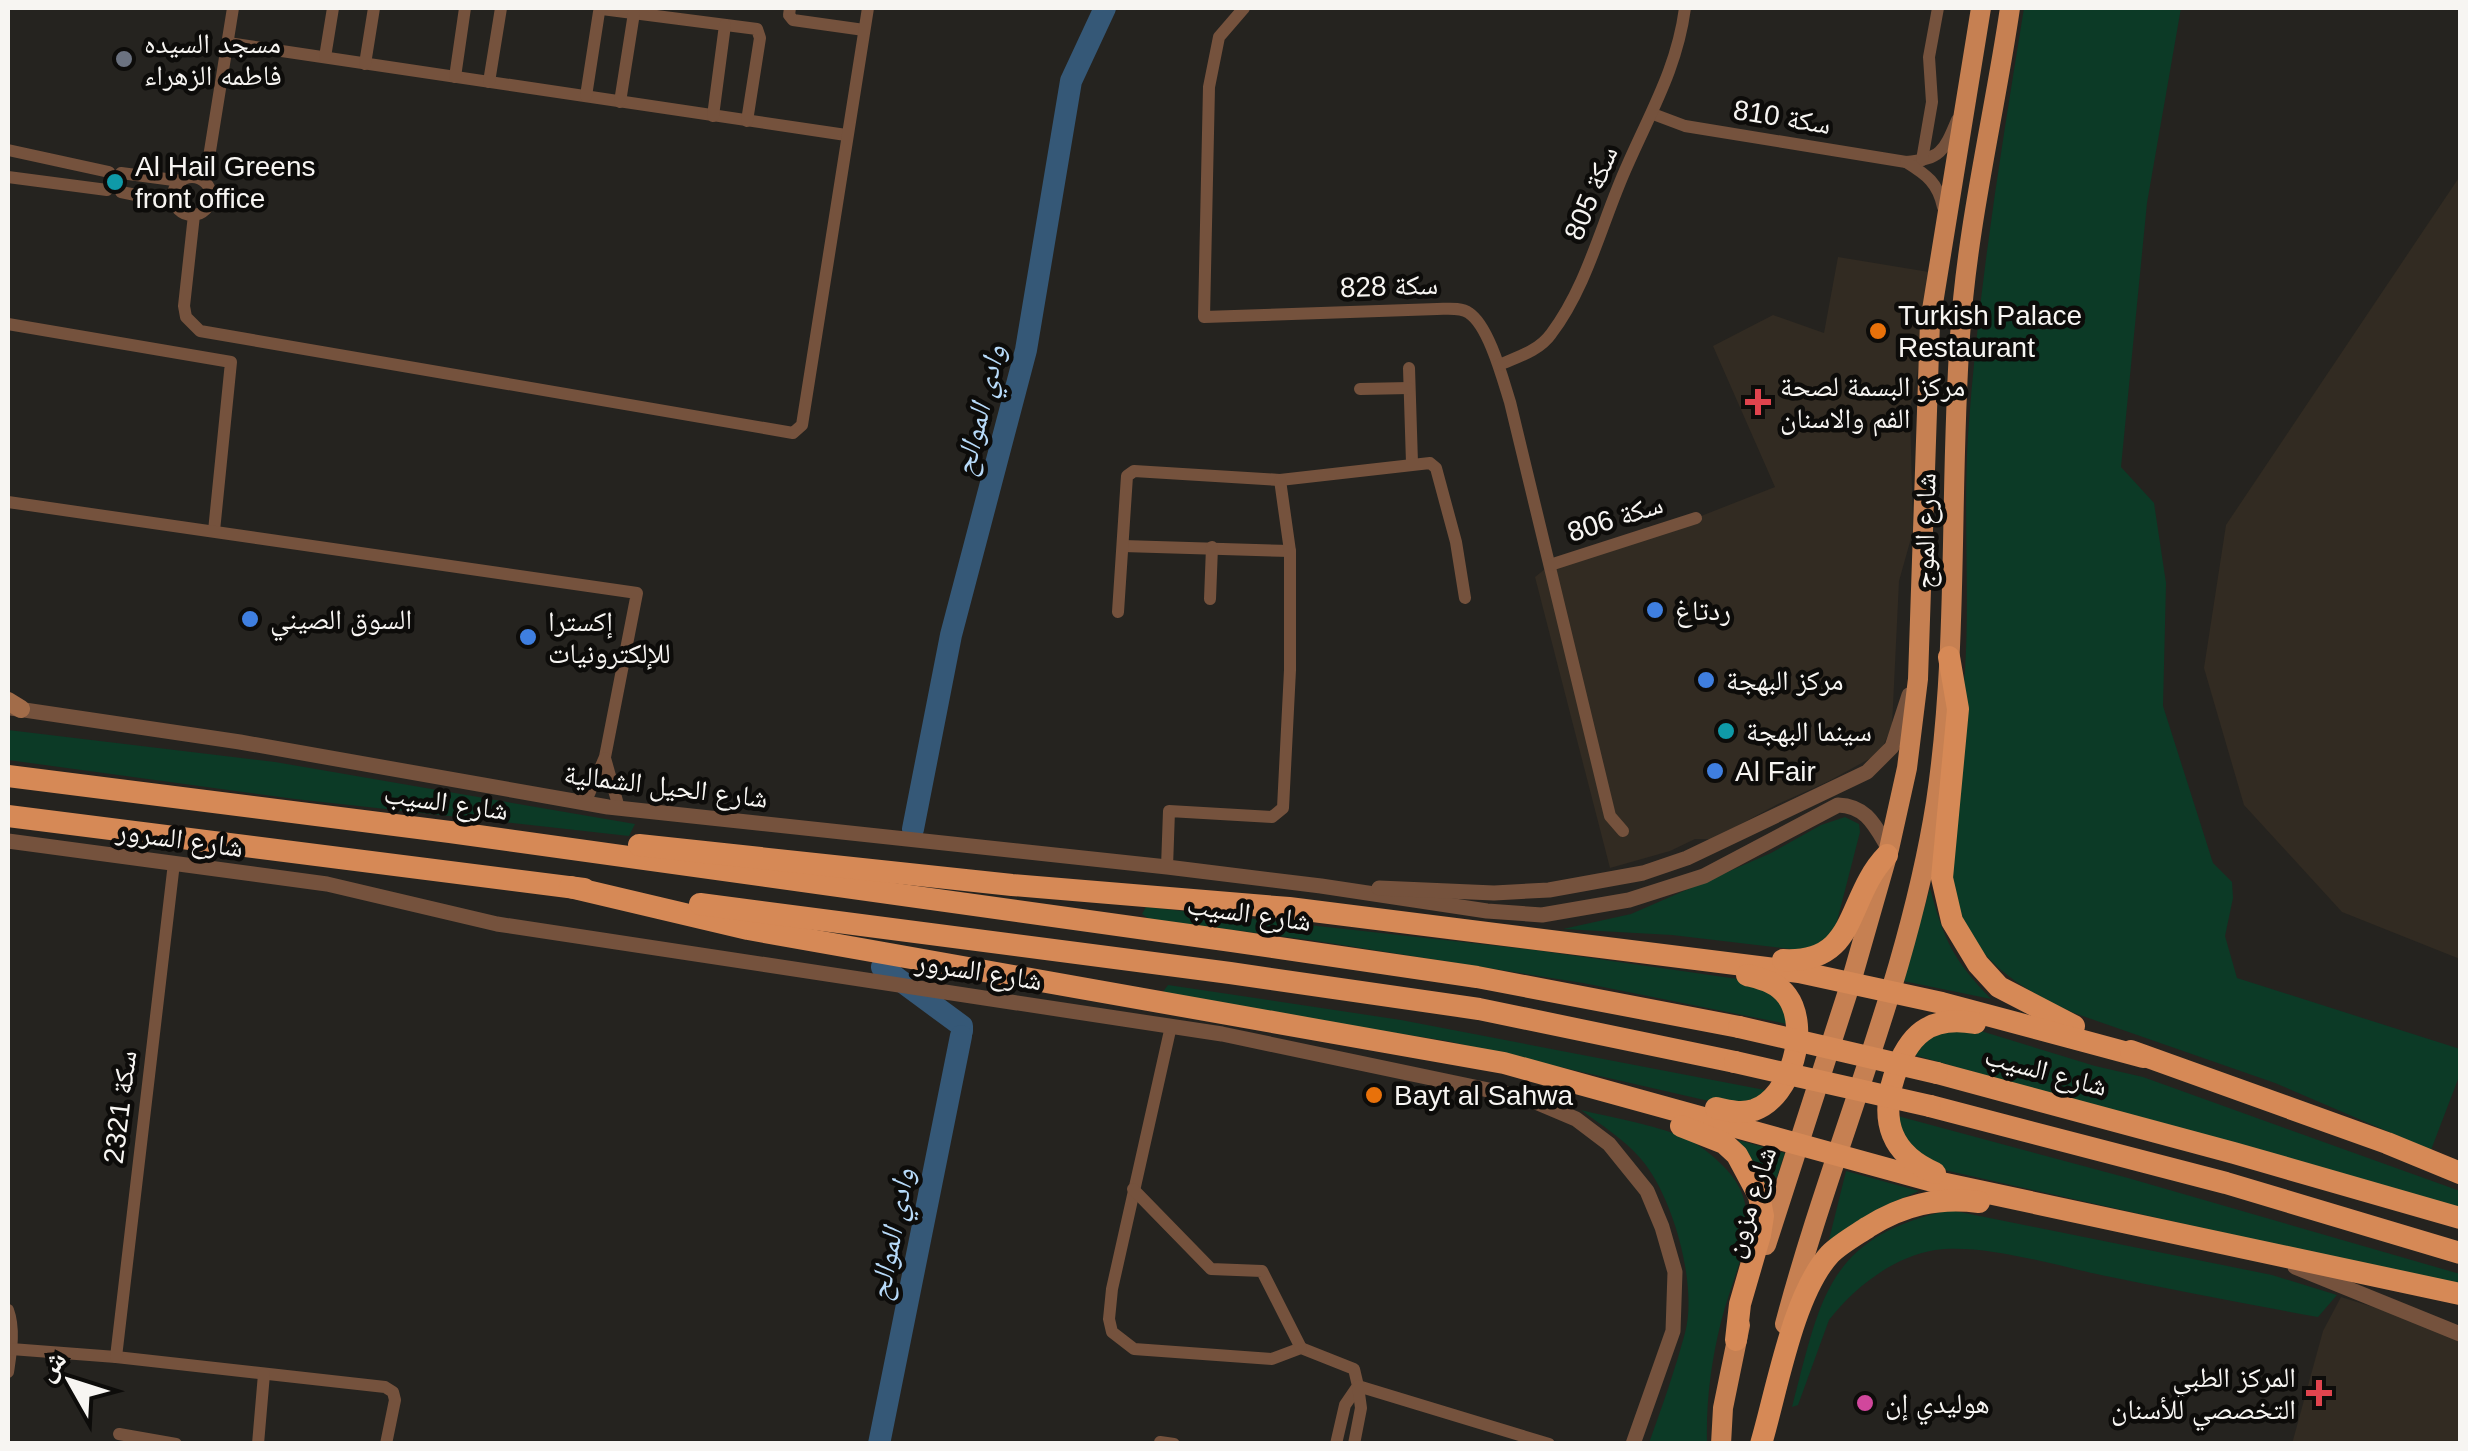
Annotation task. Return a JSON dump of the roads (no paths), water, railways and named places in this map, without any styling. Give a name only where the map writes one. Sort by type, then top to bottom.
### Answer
[{"type":"highway","points":[[1950,657],[1958,710],[1942,878],[1952,921],[1978,964],[1999,987],[2043,1012],[2143,1056],[2387,1143],[2460,1174]]},
{"type":"highway","name":"شارع السيب","points":[[8,776],[450,832],[1477,977],[1739,1027],[1937,1073],[2460,1218]]},
{"type":"highway","points":[[8,816],[1230,973],[1479,1009],[1930,1106],[2226,1183],[2460,1253]]},
{"type":"highway","points":[[450,832],[532,832],[1012,885],[1289,908],[1799,972],[2143,1056]]},
{"type":"highway","points":[[1647,952],[1688,947],[1795,961],[1828,952],[1843,936],[1866,881],[1888,852]]},
{"type":"highway","points":[[570,887],[748,929],[1504,1063],[1836,1155],[2058,1210],[2460,1294]]},
{"type":"highway","points":[[1600,1088],[1642,1092],[1743,1112],[1758,1109],[1775,1096],[1788,1070],[1798,1033],[1797,1016],[1789,998],[1766,979],[1714,970],[1676,957]]},
{"type":"highway","points":[[2058,1210],[1920,1166],[1896,1143],[1887,1116],[1888,1097],[1906,1049],[1919,1033],[1946,1021],[2084,1042]]},
{"type":"highway","points":[[1504,1063],[1550,1087],[1707,1134],[1724,1143],[1736,1156],[1754,1184],[1762,1216],[1740,1304],[1736,1340]]},
{"type":"highway","points":[[1760,1444],[1800,1310],[1813,1278],[1832,1253],[1895,1210],[1924,1204],[1965,1200],[2058,1210]]},
{"type":"main road","name":"شارع الموج","points":[[1851,982],[1888,852],[1906,768],[1918,679],[1930,322],[1981,8]]},
{"type":"main road","name":"شارع الموج","points":[[1890,992],[1936,801],[1950,657],[1960,330],[2010,8]]},
{"type":"main road","name":"شارع مزون","points":[[1720,1444],[1736,1340],[1851,982]]},
{"type":"main road","points":[[1760,1444],[1770,1379],[1793,1293],[1890,992]]},
{"type":"street","points":[[181,181],[174,192],[175,203],[182,212],[194,215],[205,210],[210,200],[205,182],[233,8]]},
{"type":"street","points":[[324,57],[332,8]]},
{"type":"street","points":[[365,64],[374,8]]},
{"type":"street","points":[[455,77],[465,8]]},
{"type":"street","points":[[489,82],[501,8]]},
{"type":"street","points":[[790,8],[789,15],[794,20],[864,30]]},
{"type":"street","points":[[194,215],[184,306],[186,317],[200,331],[789,433],[802,425],[868,8]]},
{"type":"street","name":"سكة 828","points":[[1244,8],[1219,37],[1209,87],[1204,317],[1462,310],[1478,323],[1499,364],[1610,816],[1622,831]]},
{"type":"street","name":"سكة 805","points":[[1499,364],[1535,349],[1551,335],[1587,270],[1627,165],[1670,69],[1685,8]]},
{"type":"street","points":[[1935,8],[1929,57],[1932,102],[1922,160],[1932,158],[1946,144],[1968,95]]},
{"type":"street","points":[[586,96],[602,9],[705,15],[726,25],[760,32],[748,120]]},
{"type":"street","points":[[620,102],[634,13]]},
{"type":"street","points":[[713,116],[726,25]]},
{"type":"street","points":[[228,43],[846,136]]},
{"type":"street","name":"سكة 810","points":[[1652,114],[1686,126],[1906,162],[1922,160]]},
{"type":"street","points":[[8,150],[115,173],[181,181],[193,177],[205,182]]},
{"type":"street","points":[[1906,162],[1927,174],[1939,188],[1947,226]]},
{"type":"street","points":[[8,176],[175,203]]},
{"type":"street","points":[[8,324],[231,362],[214,531]]},
{"type":"street","points":[[1409,368],[1412,463]]},
{"type":"street","points":[[1360,389],[1410,388]]},
{"type":"street","points":[[1118,612],[1130,472],[1280,480],[1430,463],[1436,468],[1456,542],[1466,598]]},
{"type":"street","points":[[1167,867],[1169,811],[1272,817],[1283,808],[1290,551],[1280,480]]},
{"type":"street","points":[[8,502],[638,593],[605,757],[585,803]]},
{"type":"street","name":"سكة 806","points":[[1550,565],[1696,518]]},
{"type":"street","points":[[1123,546],[1290,551]]},
{"type":"street","points":[[1210,599],[1212,547]]},
{"type":"street","name":"شارع الحيل الشمالية","points":[[1321,886],[1494,893],[1549,890],[1642,873],[1687,858],[1868,772],[1892,747],[1908,696],[1918,679]]},
{"type":"street","name":"شارع الحيل الشمالية","points":[[12,706],[619,808],[1167,867],[1487,912],[1542,914],[1628,900],[1676,886],[1716,870],[1838,805],[1864,811],[1888,852]]},
{"type":"street","points":[[605,757],[619,808]]},
{"type":"street","name":"شارع السرور","points":[[8,841],[326,884],[497,924],[1172,1026],[1526,1098],[1576,1119],[1609,1144],[1647,1191],[1675,1272],[1673,1331],[1634,1444]]},
{"type":"street","points":[[1676,886],[1685,873],[1687,858]]},
{"type":"street","name":"سكة 2321","points":[[116,1357],[174,863]]},
{"type":"street","points":[[1172,1026],[1133,1190],[1109,1318],[1112,1332],[1134,1349],[1272,1359],[1302,1348]]},
{"type":"street","points":[[1133,1190],[1210,1269],[1262,1272],[1302,1348],[1354,1369],[1361,1408],[1354,1444]]},
{"type":"street","points":[[2254,1250],[2460,1334]]},
{"type":"street","points":[[8,1310],[8,1372]]},
{"type":"street","points":[[11,1350],[116,1357],[386,1387],[396,1400],[386,1444]]},
{"type":"street","points":[[258,1444],[264,1374]]},
{"type":"street","points":[[1336,1444],[1344,1406],[1358,1386]]},
{"type":"street","points":[[1358,1386],[1549,1444]]},
{"type":"street","points":[[119,1434],[176,1444]]},
{"type":"waterway","name":"وادي الموالح","points":[[913,829],[951,635],[1026,350],[1071,81],[1105,8]]},
{"type":"waterway","name":"وادي الموالح","points":[[882,967],[962,1026],[962,1031]]},
{"type":"waterway","name":"وادي الموالح","points":[[879,1444],[961,1036]]},
{"type":"place","name":"مسجد السيده فاطمه الزهراء","points":[[124,59]]},
{"type":"place","name":"Al Hail Greens front office","points":[[115,182]]},
{"type":"place","name":"Turkish Palace Restaurant","points":[[1878,331]]},
{"type":"place","name":"مركز البسمة لصحة الفم والاسنان","points":[[1758,402]]},
{"type":"place","name":"ردتاغ","points":[[1655,610]]},
{"type":"place","name":"السوق الصيني","points":[[250,619]]},
{"type":"place","name":"إكسترا للإلكترونيات","points":[[528,637]]},
{"type":"place","name":"مركز البهجة","points":[[1706,680]]},
{"type":"place","name":"سينما البهجة","points":[[1726,731]]},
{"type":"place","name":"Al Fair","points":[[1715,771]]},
{"type":"place","name":"Bayt al Sahwa","points":[[1374,1095]]},
{"type":"place","name":"المركز الطبي التخصصي للأسنان","points":[[2319,1393]]},
{"type":"place","name":"هوليدي إن","points":[[1865,1403]]}]
